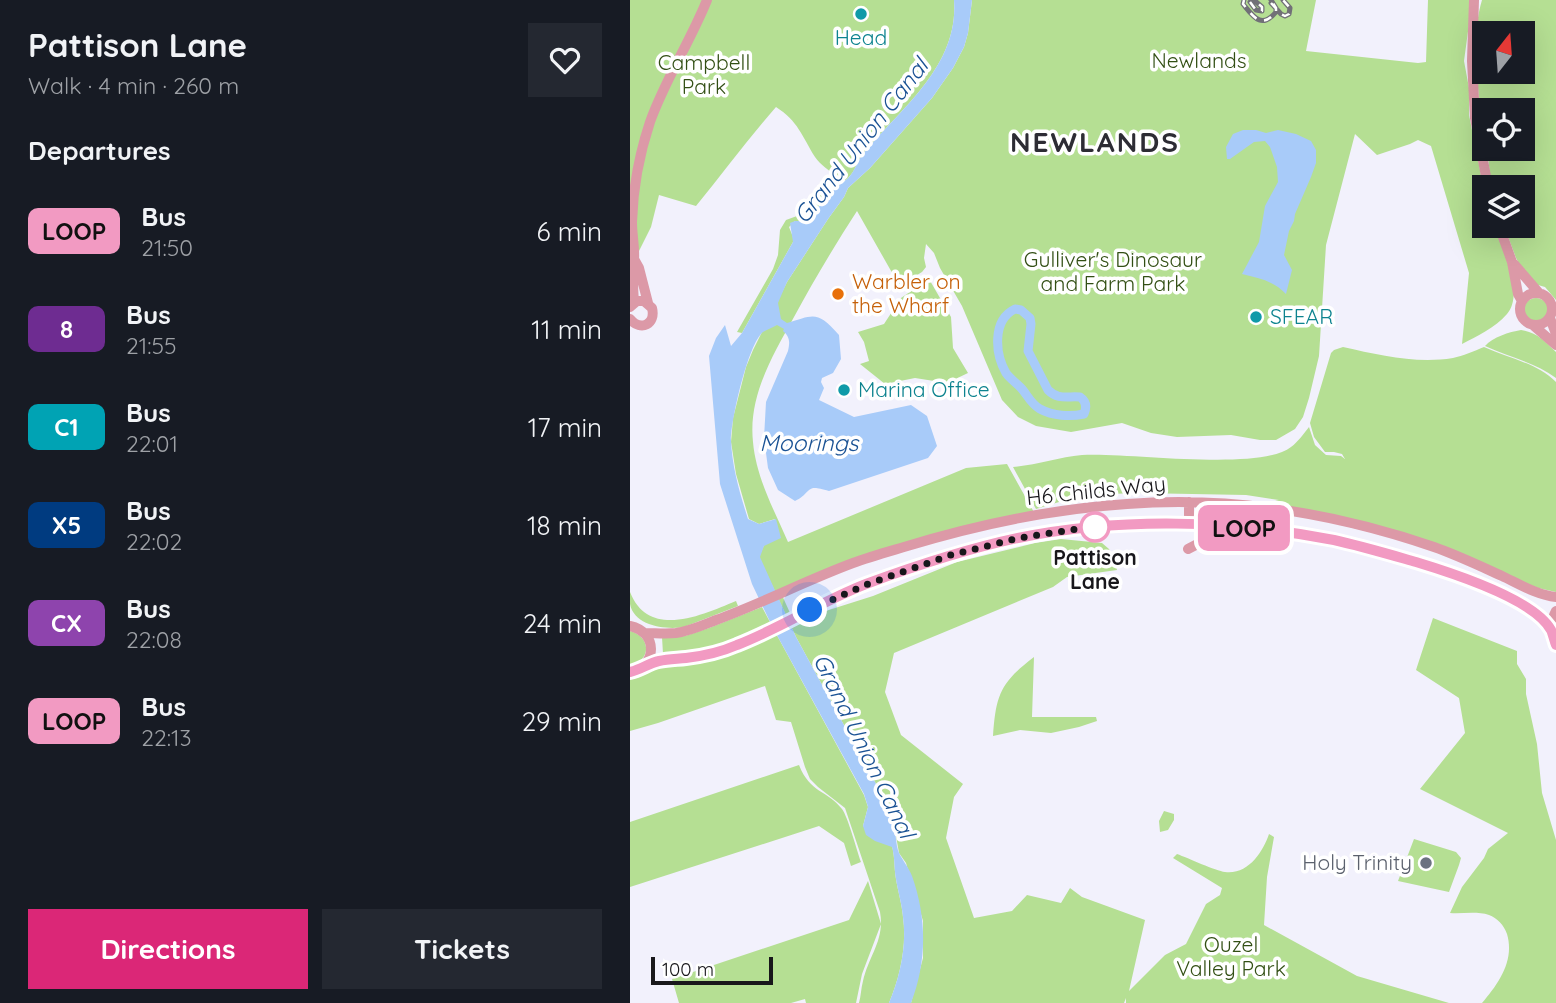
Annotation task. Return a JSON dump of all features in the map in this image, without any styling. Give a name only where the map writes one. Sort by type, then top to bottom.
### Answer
[{"type":"street","points":[[648,303],[641,301],[631,306],[634,260],[633,202],[637,171],[650,122],[707,0]]},
{"type":"street","points":[[1476,2],[1473,86],[1475,118],[1486,175]]},
{"type":"street","points":[[1503,238],[1521,301],[1520,315],[1525,322],[1534,326],[1556,345]]},
{"type":"street","points":[[632,322],[643,326],[650,322],[653,311],[634,260]]},
{"type":"street","points":[[1512,262],[1539,293]]},
{"type":"street","points":[[1521,301],[1529,295],[1539,293],[1545,295],[1551,303],[1550,318],[1543,324],[1534,326]]},
{"type":"street","points":[[1550,318],[1556,334]]},
{"type":"street","points":[[1189,502],[1189,524]]},
{"type":"street","name":"H6 Childs Way","points":[[636,629],[668,633],[686,631],[751,607],[855,562],[947,534],[1028,517],[1127,504],[1189,502],[1260,505],[1338,519],[1379,529],[1435,548],[1537,592],[1556,597]]},
{"type":"street","name":"H6 Childs Way","points":[[636,671],[656,661],[722,651],[865,585],[951,555],[1019,538],[1129,524],[1189,524],[1264,529],[1334,540],[1431,567],[1523,604],[1538,615],[1553,638]]},
{"type":"street","points":[[1188,549],[1230,527]]},
{"type":"street","points":[[1553,638],[1553,618],[1556,611]]},
{"type":"street","points":[[630,617],[636,629],[649,639],[651,646],[651,653],[636,671]]},
{"type":"green space","name":"Campbell Park","points":[[630,0],[954,0],[953,24],[937,66],[910,102],[863,154],[851,175],[828,195],[809,221],[795,221],[789,227],[793,242],[742,333],[737,332],[773,269],[778,255],[780,230],[786,220],[807,208],[836,177],[817,160],[795,123],[776,107],[696,206],[659,195],[651,227],[637,255],[630,286]]},
{"type":"green space","points":[[972,0],[1316,0],[1306,51],[1418,63],[1426,62],[1428,0],[1470,0],[1464,61],[1469,88],[1472,161],[1478,161],[1481,175],[1472,175],[1472,238],[1498,238],[1510,270],[1514,294],[1507,314],[1486,331],[1462,344],[1469,273],[1431,146],[1418,140],[1377,155],[1355,134],[1326,245],[1319,356],[1309,398],[1303,417],[1295,429],[1276,440],[1231,435],[1177,437],[1151,433],[1122,423],[1071,432],[1036,426],[1018,417],[1002,400],[962,306],[934,253],[926,244],[926,267],[909,280],[903,275],[899,285],[857,211],[770,361],[758,392],[752,425],[758,468],[788,542],[966,468],[1007,464],[1036,516],[947,534],[781,593],[795,624],[957,562],[1035,543],[1061,539],[1102,543],[1109,549],[1114,560],[1117,570],[1067,577],[1053,587],[894,653],[885,692],[901,735],[963,784],[954,797],[946,838],[974,918],[1012,911],[1027,895],[1061,903],[1070,888],[1082,897],[1145,920],[1129,991],[1165,955],[1186,944],[1206,904],[1220,895],[1222,888],[1173,858],[1177,854],[1225,872],[1241,870],[1253,861],[1269,834],[1274,837],[1267,877],[1264,925],[1357,976],[1449,1003],[1126,1003],[1126,998],[1124,1003],[911,1003],[923,958],[923,921],[906,863],[899,853],[893,819],[796,637],[759,557],[775,519],[759,524],[749,519],[736,474],[731,442],[733,418],[746,367],[787,282],[848,188],[870,168],[932,98],[953,68],[968,33]]},
{"type":"green space","points":[[1482,0],[1556,0],[1556,300],[1521,267],[1508,238],[1535,238],[1535,175],[1490,175],[1488,161],[1535,161],[1535,98],[1479,98],[1478,84],[1535,84],[1535,21],[1477,21]]},
{"type":"green space","points":[[929,279],[951,317],[953,348],[968,373],[947,383],[915,378],[885,384],[860,364],[869,361],[858,332],[884,324],[901,298]]},
{"type":"green space","points":[[1536,298],[1544,302],[1548,310],[1544,318],[1536,322],[1528,318],[1524,310],[1528,302]]},
{"type":"green space","points":[[1521,330],[1536,335],[1556,352],[1556,378],[1548,372],[1485,346],[1502,335]]},
{"type":"green space","points":[[1343,347],[1398,358],[1439,360],[1465,355],[1484,347],[1531,365],[1556,382],[1556,592],[1538,588],[1435,548],[1260,505],[1279,500],[1246,495],[1082,495],[1036,509],[1013,467],[1082,455],[1223,460],[1251,458],[1275,454],[1291,447],[1309,427],[1315,445],[1326,455],[1341,456],[1345,459],[1342,454],[1325,452],[1314,437],[1310,423],[1331,353]]},
{"type":"green space","points":[[630,592],[639,607],[650,616],[663,620],[693,617],[736,601],[738,606],[684,627],[660,627],[638,617],[630,604]]},
{"type":"green space","points":[[762,607],[770,622],[743,636],[693,651],[663,654],[662,637],[685,636]]},
{"type":"green space","points":[[1433,618],[1517,651],[1517,664],[1526,679],[1542,793],[1556,840],[1556,1003],[1482,1003],[1504,972],[1509,954],[1507,934],[1500,922],[1489,915],[1450,913],[1462,887],[1488,849],[1508,833],[1420,789],[1465,733],[1459,698],[1416,670]]},
{"type":"green space","points":[[773,628],[864,795],[868,807],[863,826],[892,846],[904,939],[899,972],[889,1003],[859,1003],[881,922],[845,808],[810,779],[791,722],[776,720],[765,686],[630,731],[630,677],[639,669],[699,656]]},
{"type":"green space","points":[[630,631],[642,638],[646,649],[642,659],[630,666]]},
{"type":"green space","points":[[1034,657],[1032,717],[1096,717],[1097,721],[1051,733],[1020,730],[993,736],[998,700],[1002,691],[1014,675]]},
{"type":"green space","points":[[799,765],[808,781],[842,809],[861,862],[851,866],[844,843],[819,826],[630,887],[630,822]]},
{"type":"green space","points":[[1164,811],[1174,814],[1174,820],[1168,830],[1160,832],[1159,821]]},
{"type":"green space","points":[[1414,839],[1456,852],[1461,858],[1449,892],[1398,881]]},
{"type":"green space","points":[[868,881],[881,924],[862,974],[856,1003],[806,1003],[805,999],[791,1003],[679,1003],[672,979],[849,920]]},
{"type":"water","name":"Moorings","points":[[954,0],[972,0],[968,33],[953,68],[932,98],[870,168],[848,188],[787,282],[778,303],[781,319],[787,323],[803,318],[820,318],[839,335],[841,359],[833,373],[822,378],[824,388],[819,400],[854,417],[911,405],[927,416],[937,446],[928,458],[829,491],[812,488],[795,501],[778,490],[768,468],[764,438],[766,402],[789,345],[784,329],[777,325],[763,332],[757,339],[746,366],[731,440],[739,490],[748,519],[759,524],[776,519],[781,538],[764,546],[760,557],[796,637],[888,806],[894,821],[899,853],[911,873],[917,892],[923,940],[920,972],[911,1003],[889,1003],[899,972],[904,939],[892,847],[866,835],[863,826],[868,807],[864,794],[773,628],[752,584],[720,484],[709,356],[725,325],[731,346],[742,333],[793,242],[790,223],[809,221],[925,84],[947,45],[953,24]]},
{"type":"water","points":[[1243,130],[1266,133],[1278,130],[1296,134],[1311,141],[1316,150],[1316,163],[1289,231],[1284,255],[1292,270],[1286,294],[1271,283],[1242,274],[1259,242],[1265,206],[1278,182],[1277,167],[1265,141],[1254,142],[1227,159],[1226,147],[1233,134]]},
{"type":"waterway","points":[[1015,309],[1021,310],[1030,318],[1028,351],[1048,390],[1059,396],[1080,397],[1085,404],[1084,414],[1062,415],[1040,409],[1006,373],[998,347],[999,329],[1002,321],[1015,309]]},
{"type":"railway","points":[[1244,0],[1243,4],[1250,13],[1262,21],[1276,12],[1271,0]]},
{"type":"railway","points":[[1250,2],[1256,10],[1262,11],[1262,7],[1254,0]]},
{"type":"railway","points":[[1271,3],[1285,16],[1289,14],[1290,8],[1283,0]]},
{"type":"bus line","name":"LOOP","points":[[630,672],[656,661],[699,656],[739,645],[865,585],[951,555],[1019,538],[1129,524],[1189,524],[1264,529],[1334,540],[1374,550],[1465,579],[1523,604],[1538,615],[1552,631],[1556,645]]},
{"type":"place","name":"Head","points":[[861,14]]},
{"type":"place","name":"Warbler on the Wharf","points":[[838,294]]},
{"type":"place","name":"SFEAR","points":[[1256,317]]},
{"type":"place","name":"Marina Office","points":[[844,390]]},
{"type":"place","name":"Pattison Lane","points":[[1095,527]]},
{"type":"place","name":"Holy Trinity","points":[[1426,863]]},
{"type":"district","name":"NEWLANDS","points":[[1095,142]]},
{"type":"route","points":[[810,610],[865,585],[951,555],[1019,538],[1103,527],[1095,527]]},
{"type":"park label","name":"Newlands","points":[[1199,61]]},
{"type":"park label","name":"Gulliver's Dinosaur and Farm Park","points":[[1113,272]]},
{"type":"park label","name":"Ouzel Valley Park","points":[[1231,957]]},
{"type":"water label","name":"Grand Union Canal","points":[[861,141]]},
{"type":"water label","name":"Grand Union Canal","points":[[864,746]]}]
